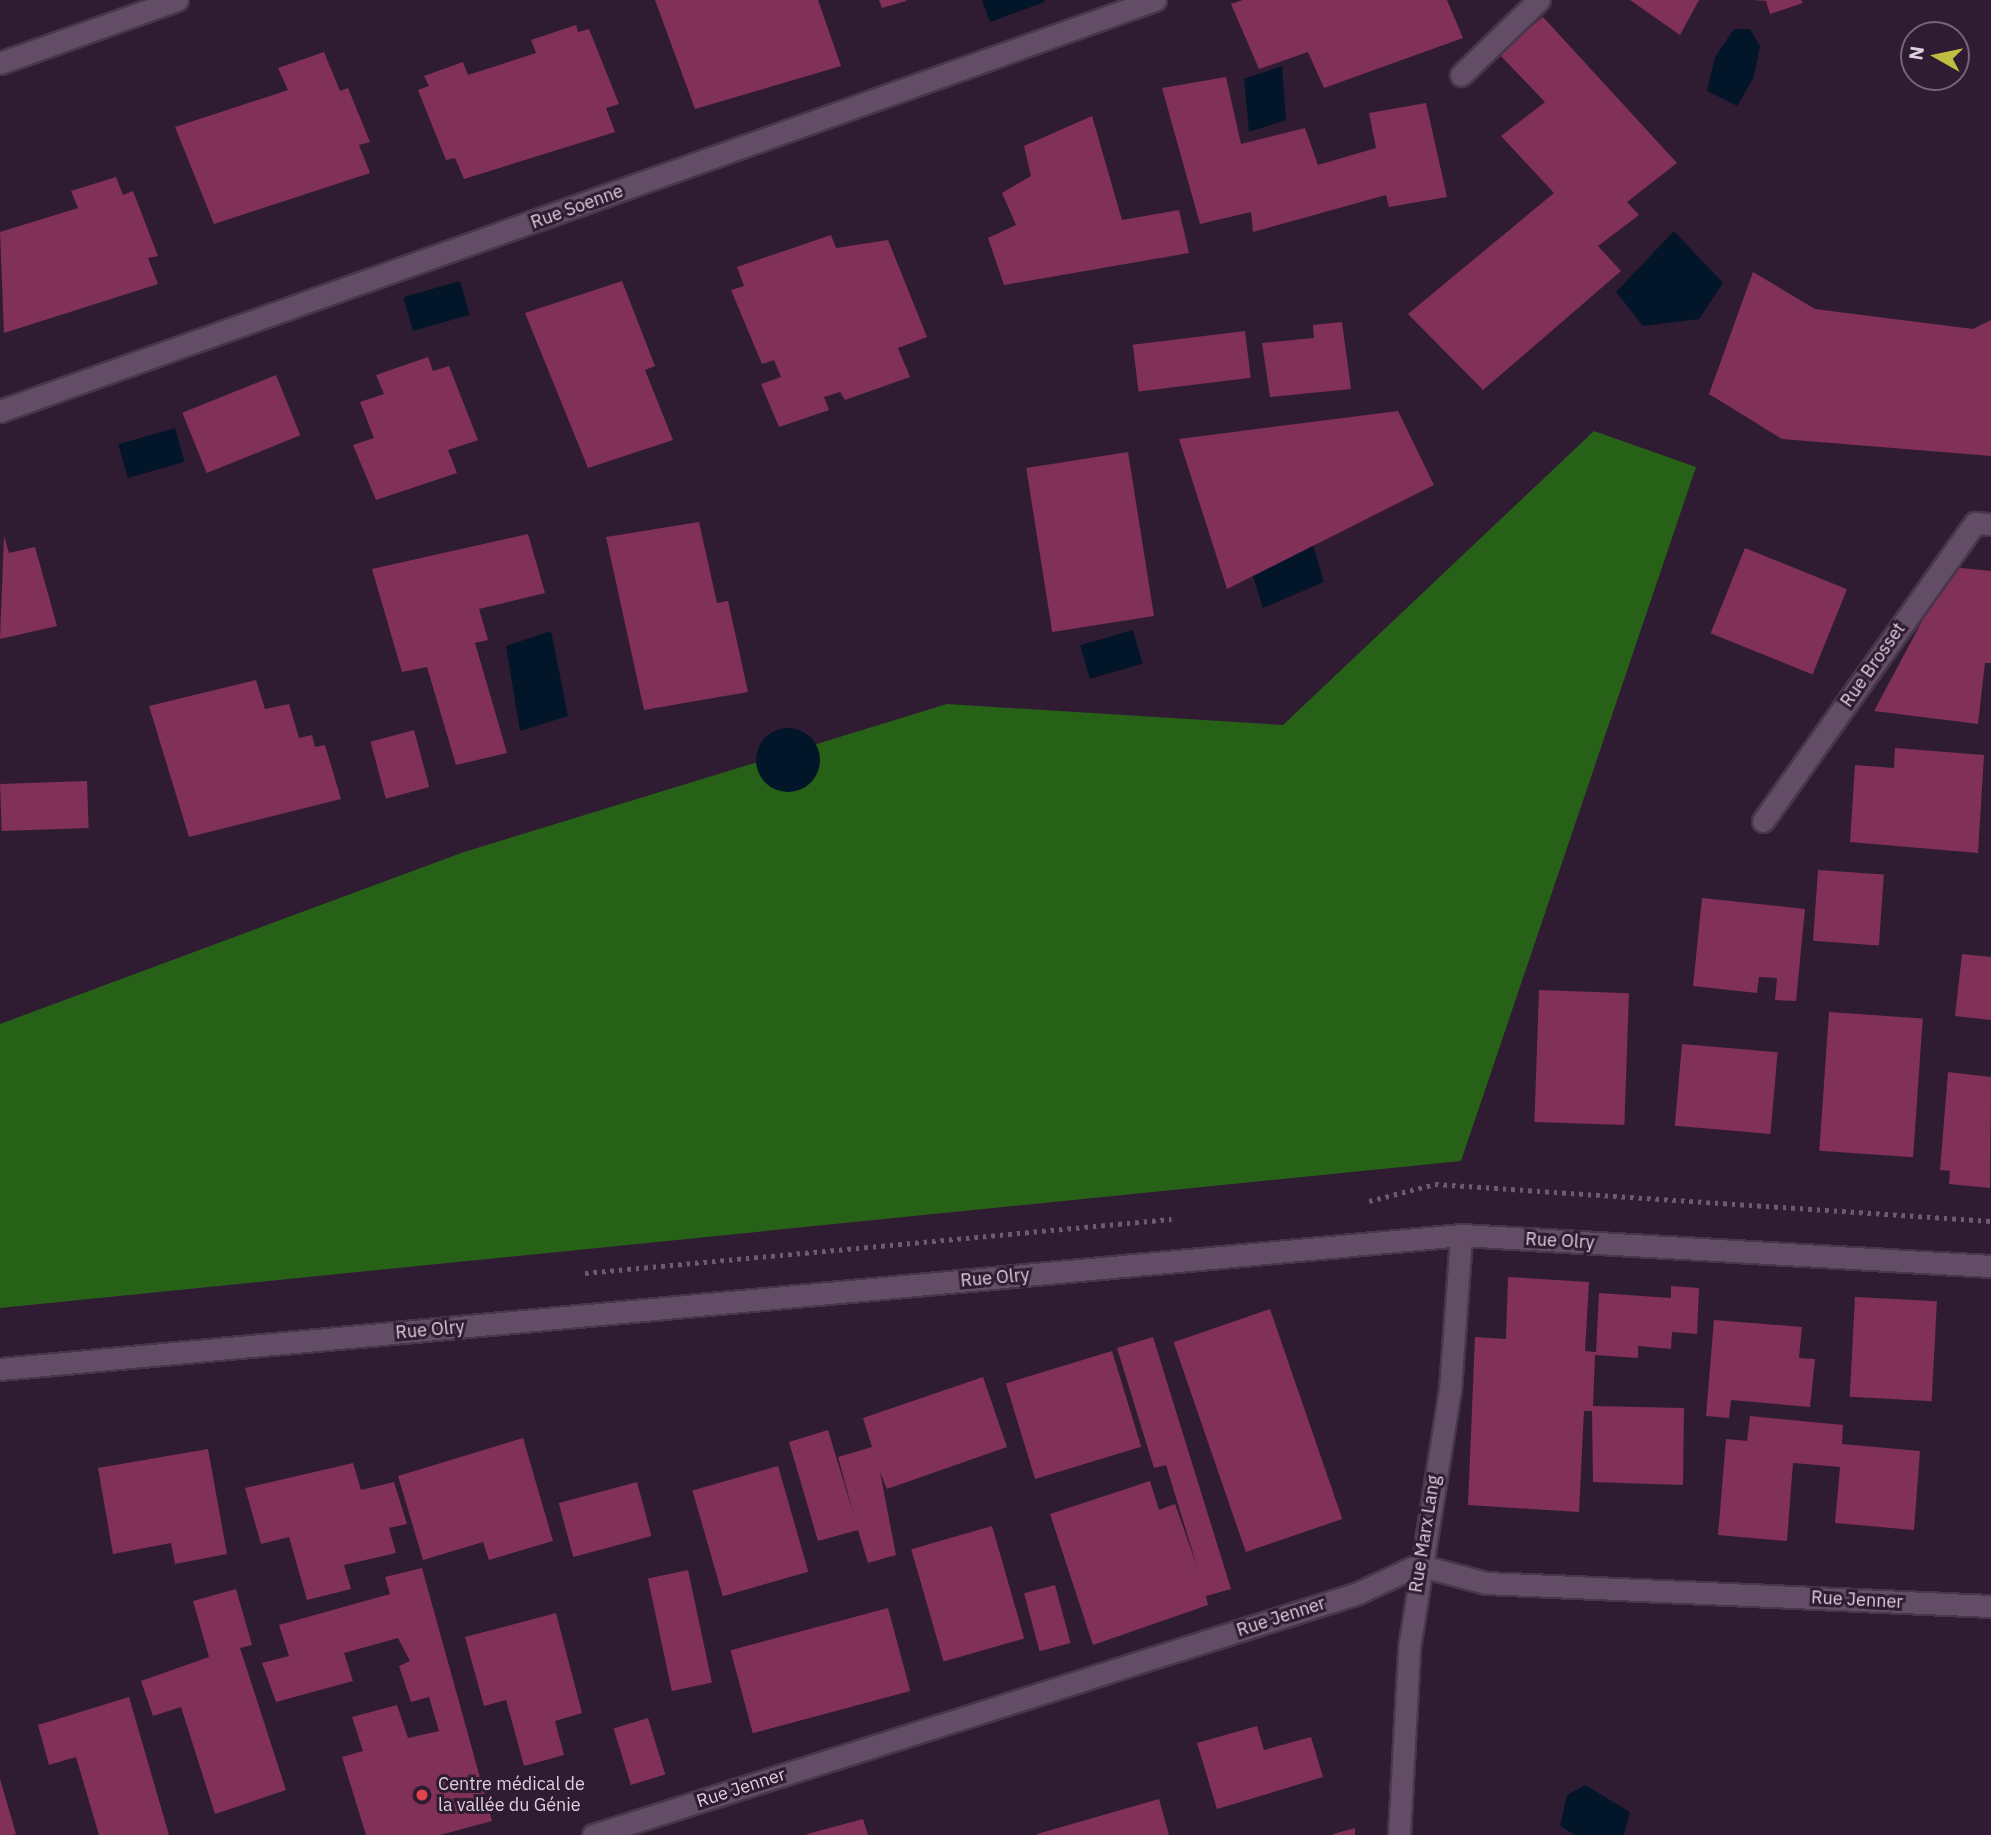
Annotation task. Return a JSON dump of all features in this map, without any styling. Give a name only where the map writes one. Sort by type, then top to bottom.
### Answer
[{"type":"street","points":[[0,63],[177,0]]},
{"type":"street","name":"Rue Soenne","points":[[0,411],[1154,0]]},
{"type":"street","points":[[1461,75],[1539,0]]},
{"type":"street","name":"Rue Brosset","points":[[1763,821],[1975,523],[1991,524]]},
{"type":"street","name":"Rue Olry","points":[[0,1369],[1461,1235],[1991,1266]]},
{"type":"street","name":"Rue Marx Lang","points":[[1399,1835],[1418,1565],[1450,1390],[1461,1235]]},
{"type":"street","name":"Rue Jenner","points":[[593,1835],[1358,1592],[1418,1565],[1486,1583],[1991,1606]]},
{"type":"green space","points":[[1594,431],[1696,467],[1461,1161],[0,1308],[0,1024],[464,852],[947,704],[1283,725]]},
{"type":"water","points":[[982,0],[1044,0],[1045,2],[990,22]]},
{"type":"water","points":[[1734,29],[1750,29],[1760,46],[1754,77],[1737,106],[1707,91],[1715,57]]},
{"type":"water","points":[[1282,66],[1286,120],[1249,132],[1244,79]]},
{"type":"water","points":[[1674,231],[1723,283],[1699,319],[1643,326],[1616,292]]},
{"type":"water","points":[[460,281],[470,315],[413,331],[403,297]]},
{"type":"water","points":[[175,428],[185,462],[128,478],[118,444]]},
{"type":"water","points":[[1313,545],[1324,582],[1263,608],[1252,573]]},
{"type":"water","points":[[1133,630],[1143,664],[1090,679],[1080,645]]},
{"type":"water","points":[[551,631],[568,716],[520,731],[506,646]]},
{"type":"water","points":[[782,728],[794,728],[811,737],[818,748],[818,772],[811,783],[794,792],[782,792],[770,787],[761,778],[756,766],[756,754],[761,742],[770,733]]},
{"type":"water","points":[[1585,1785],[1630,1812],[1624,1835],[1575,1835],[1560,1826],[1567,1795]]},
{"type":"building","points":[[655,0],[818,0],[841,66],[695,109]]},
{"type":"building","points":[[879,0],[906,0],[906,1],[882,8]]},
{"type":"building","points":[[1243,0],[1447,0],[1463,38],[1324,88],[1308,52],[1259,69],[1231,4]]},
{"type":"building","points":[[1630,0],[1699,0],[1680,35]]},
{"type":"building","points":[[1753,0],[1801,0],[1803,3],[1770,14],[1766,1]]},
{"type":"building","points":[[1543,17],[1677,163],[1627,202],[1639,215],[1598,246],[1621,271],[1483,390],[1408,314],[1554,193],[1501,136],[1545,102],[1498,53]]},
{"type":"building","points":[[576,25],[578,32],[589,29],[619,104],[606,108],[615,132],[464,179],[455,158],[446,160],[418,90],[429,86],[424,76],[463,62],[468,75],[536,53],[531,40]]},
{"type":"building","points":[[324,52],[340,91],[348,88],[370,142],[359,145],[370,173],[214,224],[175,127],[288,90],[278,68]]},
{"type":"building","points":[[1226,77],[1241,144],[1305,128],[1318,165],[1376,148],[1369,113],[1426,103],[1447,197],[1389,207],[1386,195],[1253,232],[1251,212],[1200,224],[1162,88]]},
{"type":"building","points":[[1092,116],[1122,220],[1179,210],[1189,253],[1004,285],[988,238],[1016,225],[1002,193],[1031,176],[1024,146]]},
{"type":"building","points":[[116,177],[123,195],[133,191],[158,256],[148,258],[158,284],[4,333],[0,232],[78,208],[71,191]]},
{"type":"building","points":[[831,235],[836,248],[888,240],[927,337],[898,348],[910,377],[845,400],[840,392],[824,397],[829,410],[779,427],[761,384],[781,377],[774,360],[762,364],[731,290],[744,286],[737,267]]},
{"type":"building","points":[[1753,272],[1815,309],[1973,329],[1991,320],[1991,456],[1782,439],[1709,394]]},
{"type":"building","points":[[622,281],[655,366],[645,370],[673,440],[588,468],[525,313]]},
{"type":"building","points":[[1342,322],[1351,389],[1270,397],[1262,343],[1314,338],[1313,325]]},
{"type":"building","points":[[1245,331],[1251,378],[1139,391],[1133,345]]},
{"type":"building","points":[[428,357],[433,371],[449,366],[478,440],[448,450],[457,473],[376,500],[353,445],[374,438],[360,402],[384,394],[376,375]]},
{"type":"building","points":[[276,375],[300,435],[207,473],[182,413]]},
{"type":"building","points":[[1398,411],[1434,485],[1227,589],[1179,439]]},
{"type":"building","points":[[1128,452],[1154,616],[1052,632],[1026,468]]},
{"type":"building","points":[[699,522],[717,603],[728,601],[748,692],[644,710],[606,537]]},
{"type":"building","points":[[528,534],[545,593],[479,609],[488,640],[475,643],[507,753],[456,765],[427,667],[402,672],[372,569]]},
{"type":"building","points":[[4,536],[9,553],[35,547],[57,626],[0,639]]},
{"type":"building","points":[[1745,548],[1847,589],[1813,675],[1711,633]]},
{"type":"building","points":[[1951,567],[1991,571],[1991,663],[1985,663],[1978,724],[1874,711]]},
{"type":"building","points":[[256,680],[265,709],[289,704],[299,738],[312,735],[315,747],[325,745],[341,799],[189,837],[149,706]]},
{"type":"building","points":[[414,730],[429,787],[386,799],[371,742]]},
{"type":"building","points":[[1895,748],[1984,755],[1978,853],[1850,842],[1855,765],[1894,768]]},
{"type":"building","points":[[87,781],[89,828],[2,831],[0,784]]},
{"type":"building","points":[[1818,870],[1884,875],[1879,945],[1813,941]]},
{"type":"building","points":[[1702,898],[1805,909],[1796,1001],[1775,1000],[1777,978],[1759,977],[1757,993],[1693,986]]},
{"type":"building","points":[[1962,954],[1991,957],[1991,1020],[1955,1016]]},
{"type":"building","points":[[1539,990],[1629,993],[1624,1125],[1534,1122]]},
{"type":"building","points":[[1829,1012],[1923,1019],[1913,1157],[1819,1151]]},
{"type":"building","points":[[1682,1044],[1778,1052],[1770,1134],[1675,1126]]},
{"type":"building","points":[[1948,1072],[1991,1077],[1990,1188],[1949,1184],[1950,1171],[1940,1170]]},
{"type":"building","points":[[1508,1277],[1589,1282],[1585,1351],[1596,1352],[1599,1293],[1671,1298],[1671,1286],[1699,1288],[1697,1334],[1672,1332],[1671,1349],[1638,1346],[1638,1358],[1595,1355],[1593,1406],[1684,1408],[1683,1485],[1593,1482],[1592,1411],[1584,1411],[1579,1512],[1468,1505],[1475,1337],[1506,1339]]},
{"type":"building","points":[[1855,1297],[1937,1301],[1932,1401],[1850,1397]]},
{"type":"building","points":[[1270,1309],[1342,1519],[1246,1552],[1174,1342]]},
{"type":"building","points":[[1714,1320],[1802,1327],[1799,1358],[1815,1359],[1810,1407],[1731,1400],[1729,1418],[1706,1416]]},
{"type":"building","points":[[1153,1337],[1231,1589],[1206,1596],[1208,1605],[1093,1645],[1050,1514],[1150,1481],[1159,1510],[1175,1504],[1198,1569],[1166,1465],[1154,1468],[1117,1348]]},
{"type":"building","points":[[1112,1351],[1141,1447],[1035,1479],[1006,1383]]},
{"type":"building","points":[[983,1377],[1007,1447],[887,1489],[880,1472],[896,1555],[868,1563],[858,1530],[818,1541],[789,1442],[828,1430],[854,1516],[838,1457],[872,1447],[863,1418]]},
{"type":"building","points":[[1750,1416],[1843,1425],[1842,1444],[1920,1451],[1914,1530],[1835,1523],[1840,1467],[1793,1463],[1787,1541],[1718,1535],[1726,1439],[1747,1441]]},
{"type":"building","points":[[523,1438],[553,1541],[489,1560],[483,1542],[423,1560],[398,1476]]},
{"type":"building","points":[[208,1449],[227,1554],[175,1564],[171,1543],[113,1554],[98,1468]]},
{"type":"building","points":[[353,1463],[361,1490],[394,1482],[407,1524],[389,1528],[396,1553],[344,1565],[351,1589],[307,1600],[289,1537],[261,1544],[245,1488]]},
{"type":"building","points":[[778,1466],[808,1572],[723,1596],[692,1491]]},
{"type":"building","points":[[637,1482],[651,1536],[573,1557],[559,1503]]},
{"type":"building","points":[[992,1526],[1024,1638],[944,1662],[911,1549]]},
{"type":"building","points":[[422,1568],[492,1821],[440,1835],[366,1835],[342,1757],[363,1751],[352,1717],[397,1705],[408,1738],[439,1731],[429,1697],[411,1702],[399,1666],[410,1661],[398,1638],[344,1653],[353,1681],[276,1702],[262,1663],[289,1656],[279,1625],[390,1594],[385,1577]]},
{"type":"building","points":[[688,1570],[712,1682],[672,1691],[648,1579]]},
{"type":"building","points":[[1055,1585],[1071,1643],[1040,1651],[1024,1593]]},
{"type":"building","points":[[236,1589],[252,1645],[240,1648],[286,1790],[215,1814],[181,1707],[153,1716],[141,1681],[209,1657],[193,1601]]},
{"type":"building","points":[[888,1608],[910,1691],[753,1733],[731,1650]]},
{"type":"building","points":[[556,1613],[582,1713],[555,1721],[564,1755],[524,1766],[506,1700],[484,1706],[465,1637]]},
{"type":"building","points":[[129,1697],[169,1835],[99,1835],[76,1757],[49,1765],[38,1725]]},
{"type":"building","points":[[648,1718],[665,1774],[631,1785],[614,1729]]},
{"type":"building","points":[[1257,1726],[1264,1750],[1311,1737],[1323,1777],[1217,1809],[1197,1743]]},
{"type":"building","points":[[0,1779],[16,1834],[0,1835]]},
{"type":"building","points":[[1159,1799],[1169,1835],[1037,1835],[1037,1834]]},
{"type":"building","points":[[863,1819],[868,1835],[807,1835],[807,1834]]},
{"type":"building","points":[[1355,1828],[1355,1835],[1333,1835],[1333,1834]]},
{"type":"place","name":"Centre médical de la vallée du Génie","points":[[422,1795]]}]
